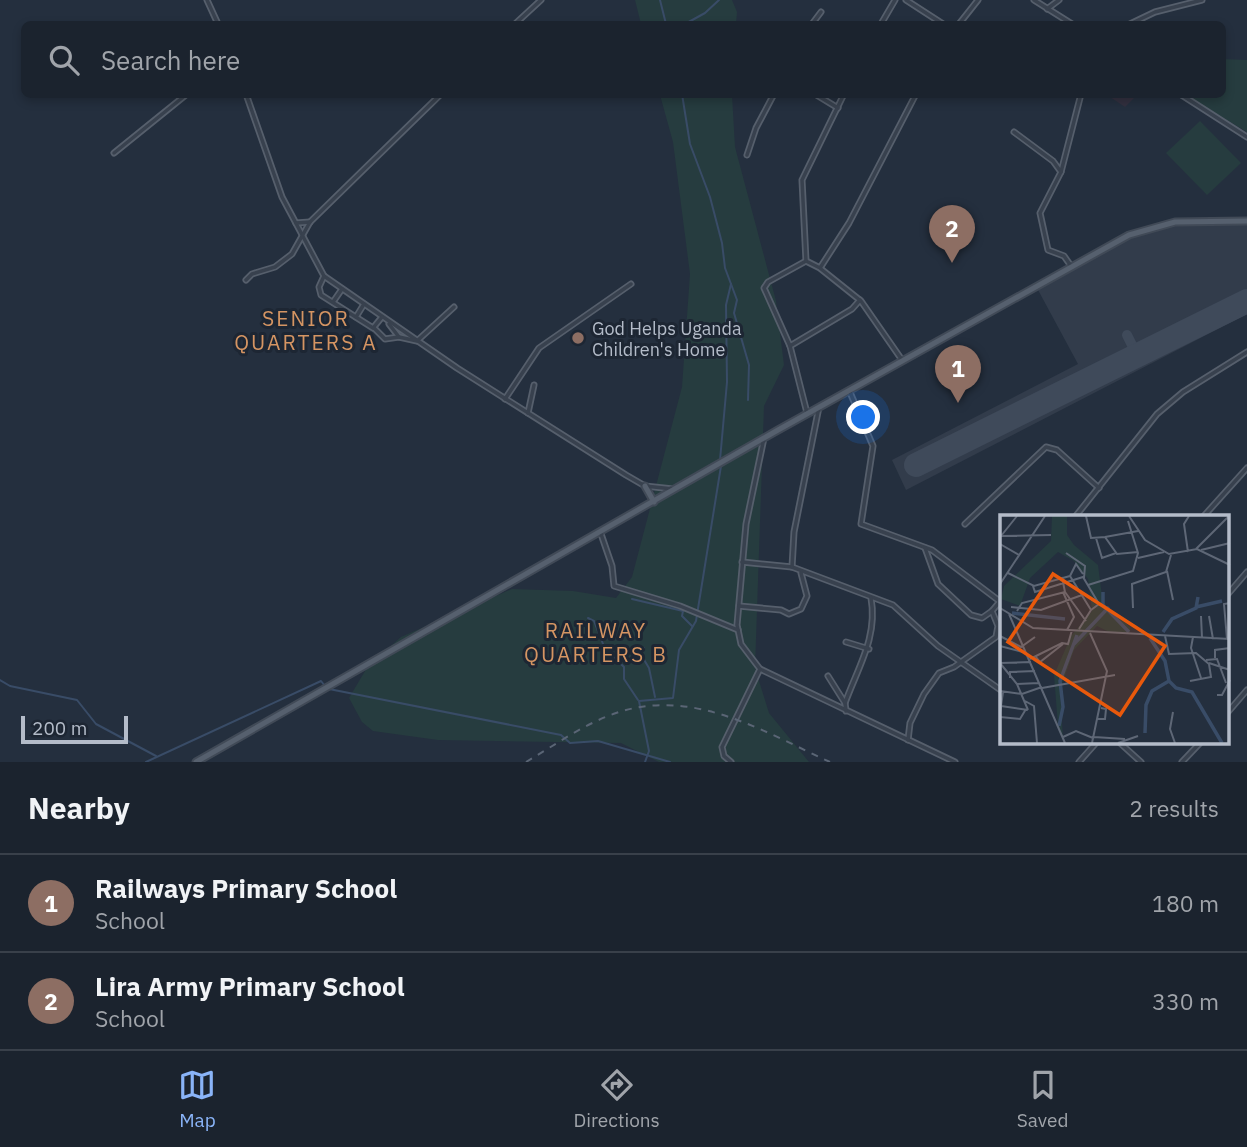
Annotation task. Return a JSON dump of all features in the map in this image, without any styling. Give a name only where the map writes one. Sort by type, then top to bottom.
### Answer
[{"type":"main road","points":[[196,762],[902,360],[1129,235],[1158,225],[1188,221],[1247,221]]},
{"type":"main road","points":[[645,486],[654,502]]},
{"type":"street","points":[[207,0],[217,21]]},
{"type":"street","points":[[517,21],[541,0]]},
{"type":"street","points":[[883,21],[895,0]]},
{"type":"street","points":[[906,0],[938,21]]},
{"type":"street","points":[[961,21],[978,0]]},
{"type":"street","points":[[1034,0],[1067,21]]},
{"type":"street","points":[[1047,9],[1059,0]]},
{"type":"street","points":[[1136,21],[1155,12],[1202,0]]},
{"type":"street","points":[[814,21],[821,12]]},
{"type":"street","points":[[114,153],[182,98]]},
{"type":"street","points":[[247,98],[273,176],[324,276],[416,341],[645,486],[676,489]]},
{"type":"street","points":[[246,280],[252,274],[281,264],[303,238],[310,222],[437,98]]},
{"type":"street","points":[[747,155],[756,128],[772,98]]},
{"type":"street","points":[[822,98],[838,108]]},
{"type":"street","points":[[806,261],[802,180],[842,98]]},
{"type":"street","points":[[820,268],[849,223],[914,98]]},
{"type":"street","points":[[1071,266],[1064,256],[1048,250],[1040,213],[1061,172],[1080,98]]},
{"type":"street","points":[[1186,98],[1247,136]]},
{"type":"street","points":[[1014,132],[1052,161],[1061,172]]},
{"type":"street","points":[[296,223],[310,222]]},
{"type":"street","points":[[806,261],[820,268],[860,300],[902,360]]},
{"type":"street","points":[[806,261],[768,282],[764,288],[790,346],[808,414]]},
{"type":"street","points":[[324,276],[319,290],[374,328],[385,339],[400,337],[416,341]]},
{"type":"street","points":[[505,399],[539,348],[631,284]]},
{"type":"street","points":[[333,302],[342,289]]},
{"type":"street","points":[[790,346],[852,309],[860,300]]},
{"type":"street","points":[[356,317],[364,304]]},
{"type":"street","points":[[416,341],[454,307]]},
{"type":"street","points":[[374,328],[382,317]]},
{"type":"street","points":[[389,322],[400,337]]},
{"type":"street","points":[[1077,515],[1157,414],[1183,392],[1247,352]]},
{"type":"street","points":[[528,414],[534,385]]},
{"type":"street","points":[[849,390],[873,446],[861,524],[925,548],[1000,600]]},
{"type":"street","points":[[792,567],[794,532],[819,407]]},
{"type":"street","points":[[764,438],[742,562],[738,630],[741,644],[761,669],[955,762]]},
{"type":"street","points":[[965,524],[1046,447],[1057,450],[1099,488]]},
{"type":"street","points":[[1205,515],[1247,468]]},
{"type":"street","points":[[600,531],[612,566],[614,586],[680,606],[738,630]]},
{"type":"street","points":[[925,548],[935,571],[935,580],[971,615],[982,618],[1000,602]]},
{"type":"street","points":[[742,562],[792,567],[801,573],[898,608],[959,662],[1000,690]]},
{"type":"street","points":[[1230,592],[1247,572]]},
{"type":"street","points":[[739,606],[781,610],[788,614],[801,609],[807,596],[801,573]]},
{"type":"street","points":[[845,703],[869,649],[873,615],[871,598]]},
{"type":"street","points":[[908,740],[909,727],[924,694],[939,673],[996,637],[998,626],[992,611]]},
{"type":"street","points":[[846,642],[869,649]]},
{"type":"street","points":[[731,762],[724,756],[722,747],[761,669]]},
{"type":"street","points":[[828,676],[845,703],[846,711]]},
{"type":"street","points":[[1230,710],[1247,690]]},
{"type":"street","points":[[1079,762],[1095,744]]},
{"type":"street","points":[[1121,744],[1141,762]]},
{"type":"street","points":[[1182,762],[1199,744]]},
{"type":"shaded area","points":[[1112,98],[1134,98],[1125,107]]},
{"type":"shaded area","points":[[1198,223],[1247,224],[1247,314],[906,490],[892,460],[1078,364],[1037,288],[1128,238],[1160,227]]},
{"type":"green space","points":[[635,0],[732,0],[737,12],[736,21],[640,21]]},
{"type":"green space","points":[[1226,59],[1247,60],[1247,132],[1190,98],[1226,98]]},
{"type":"green space","points":[[661,98],[732,98],[735,147],[776,301],[784,365],[764,406],[755,668],[769,713],[809,762],[659,762],[621,743],[438,740],[373,731],[362,722],[349,698],[368,666],[401,637],[512,589],[573,591],[616,598],[632,577],[682,387],[690,274],[673,142]]},
{"type":"green space","points":[[1200,121],[1241,163],[1207,195],[1166,153]]},
{"type":"waterway","points":[[660,0],[665,21]]},
{"type":"waterway","points":[[690,21],[705,13],[719,0]]},
{"type":"waterway","points":[[683,98],[690,144],[710,197],[722,243],[725,268],[737,300],[734,313],[749,365],[748,400]]},
{"type":"waterway","points":[[720,460],[727,382],[726,305],[731,284]]},
{"type":"waterway","points":[[645,762],[649,751],[639,701],[673,698],[679,650],[696,621],[721,466]]},
{"type":"waterway","points":[[632,599],[683,611],[682,616],[692,626]]},
{"type":"waterway","points":[[588,618],[594,621],[605,649],[624,667],[624,679],[638,700]]},
{"type":"waterway","points":[[644,648],[640,653],[649,668],[655,697]]},
{"type":"waterway","points":[[0,680],[10,686],[77,700],[96,724],[156,756]]},
{"type":"waterway","points":[[146,762],[321,681],[325,686]]},
{"type":"waterway","points":[[329,689],[561,735],[570,743],[598,741],[670,762]]},
{"type":"taxiway","points":[[1127,335],[1137,355]]},
{"type":"runway","points":[[916,465],[1247,301]]},
{"type":"railway","points":[[526,762],[581,729],[616,713],[645,706],[672,705],[726,716],[830,762]]},
{"type":"place","name":"Lira Army Primary School","points":[[952,263]]},
{"type":"place","name":"God Helps Uganda Children's Home","points":[[578,338]]},
{"type":"place","name":"Railways Primary School","points":[[958,403]]},
{"type":"district","name":"SENIOR QUARTERS A","points":[[306,330]]},
{"type":"district","name":"RAILWAY QUARTERS B","points":[[596,642]]}]
